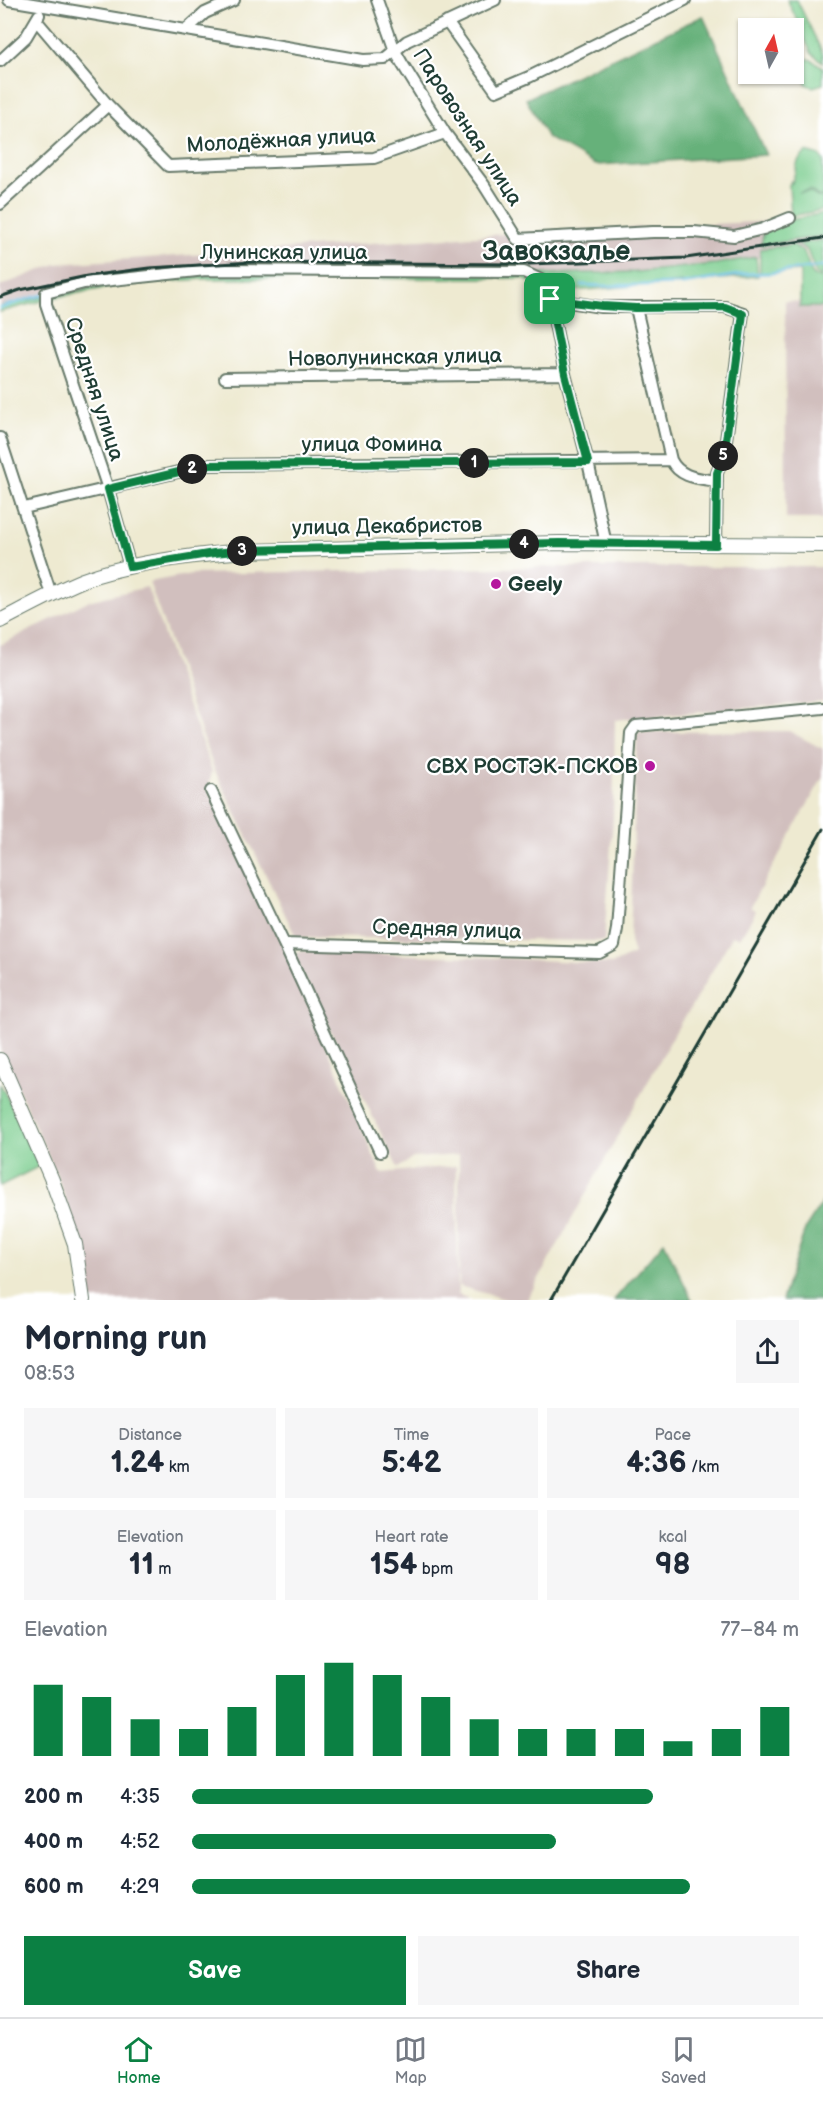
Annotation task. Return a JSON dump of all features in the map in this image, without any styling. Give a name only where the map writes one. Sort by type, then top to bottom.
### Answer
[{"type":"street","points":[[9,0],[48,3],[186,30],[363,60],[385,59],[408,40],[495,0]]},
{"type":"street","points":[[186,30],[205,13],[234,0]]},
{"type":"street","name":"Паровозная улица","points":[[377,0],[395,51],[445,133],[484,185],[518,239],[652,232],[694,232],[734,236],[763,229],[790,218]]},
{"type":"street","points":[[447,22],[496,91],[685,0]]},
{"type":"street","points":[[0,61],[26,37],[48,3]]},
{"type":"street","name":"Молодёжная улица","points":[[36,20],[108,105],[168,166],[374,158],[445,133]]},
{"type":"street","points":[[0,204],[108,105]]},
{"type":"street","name":"Лунинская улица","points":[[46,293],[84,283],[206,270],[524,272],[541,280],[550,299]]},
{"type":"street","name":"Средняя улица","points":[[46,293],[46,304],[108,489],[130,567]]},
{"type":"street","points":[[606,544],[565,374],[550,299],[636,308],[725,307],[743,314],[724,455],[717,473],[716,545]]},
{"type":"street","points":[[636,308],[675,469],[683,474],[717,481]]},
{"type":"street","name":"Новолунинская улица","points":[[225,378],[565,374]]},
{"type":"street","points":[[0,438],[51,594]]},
{"type":"street","name":"улица Фомина","points":[[24,508],[208,465],[671,460]]},
{"type":"street","name":"улица Декабристов","points":[[0,621],[85,579],[130,567],[245,550],[606,544],[823,545]]},
{"type":"street","name":"Средняя улица","points":[[284,944],[599,953],[614,945],[618,918],[631,733],[636,726],[823,708]]},
{"type":"street","points":[[211,791],[380,1152]]},
{"type":"street","points":[[0,1060],[52,1180],[75,1244],[83,1300]]},
{"type":"shaded area","points":[[776,221],[823,227],[823,248],[716,264],[636,272],[204,275],[124,281],[0,306],[0,286],[56,264],[506,234]]},
{"type":"shaded area","points":[[785,301],[823,303],[823,519],[786,519]]},
{"type":"shaded area","points":[[555,567],[823,567],[823,701],[615,720],[613,818],[604,941],[296,937],[214,769],[149,582],[191,574]]},
{"type":"shaded area","points":[[147,587],[212,771],[208,790],[260,893],[381,1173],[456,1166],[458,1294],[469,1300],[86,1300],[80,1243],[58,1177],[0,1049],[0,645],[88,601]]},
{"type":"shaded area","points":[[789,731],[823,749],[823,777],[750,907],[756,911],[740,938],[733,935],[681,1022],[527,1300],[508,1300],[459,1286],[459,1155],[413,1158],[398,1168],[294,957],[299,951],[613,964],[634,954],[630,941],[637,732]]},
{"type":"green space","points":[[787,0],[797,0],[823,54],[823,62],[812,54],[804,38],[804,18],[796,18]]},
{"type":"green space","points":[[703,16],[766,155],[596,165],[548,138],[526,99]]},
{"type":"green space","points":[[804,59],[810,59],[823,67],[823,84],[813,87],[807,85],[804,79]]},
{"type":"green space","points":[[806,152],[820,156],[823,160],[823,196],[818,196],[810,190],[799,193],[810,192],[817,197],[823,197],[823,210],[791,216],[789,185],[791,181],[792,183],[798,161]]},
{"type":"green space","points":[[823,214],[823,236],[761,245],[764,231],[791,220]]},
{"type":"green space","points":[[823,240],[823,276],[816,274],[807,250],[798,244]]},
{"type":"green space","points":[[793,245],[804,252],[813,276],[823,278],[823,307],[800,307],[800,271],[760,274],[760,249]]},
{"type":"green space","points":[[756,257],[758,276],[548,293],[524,278],[204,279],[127,284],[57,297],[0,312],[0,306],[124,281],[204,275],[636,272],[716,264]]},
{"type":"green space","points":[[0,1083],[40,1166],[0,1186]]},
{"type":"green space","points":[[823,1201],[823,1300],[782,1300],[805,1229]]},
{"type":"green space","points":[[664,1242],[692,1300],[614,1300]]},
{"type":"waterway","points":[[582,285],[683,284],[744,274],[823,266]]},
{"type":"waterway","points":[[0,308],[43,295]]},
{"type":"railway","points":[[0,297],[20,290],[87,276],[149,268],[252,262],[529,264],[686,258],[823,238]]},
{"type":"railway","points":[[551,1300],[823,829]]},
{"type":"place","name":"Geely","points":[[496,584]]},
{"type":"place","name":"СВХ РОСТЭК-ПСКОВ","points":[[650,766]]},
{"type":"district","name":"Завокзалье","points":[[556,251]]},
{"type":"route","points":[[550,299],[568,303],[636,308],[725,307],[743,314],[724,455],[717,473],[716,545],[559,543],[245,550],[130,567],[108,489],[208,465],[588,462],[565,374],[550,299]]}]
